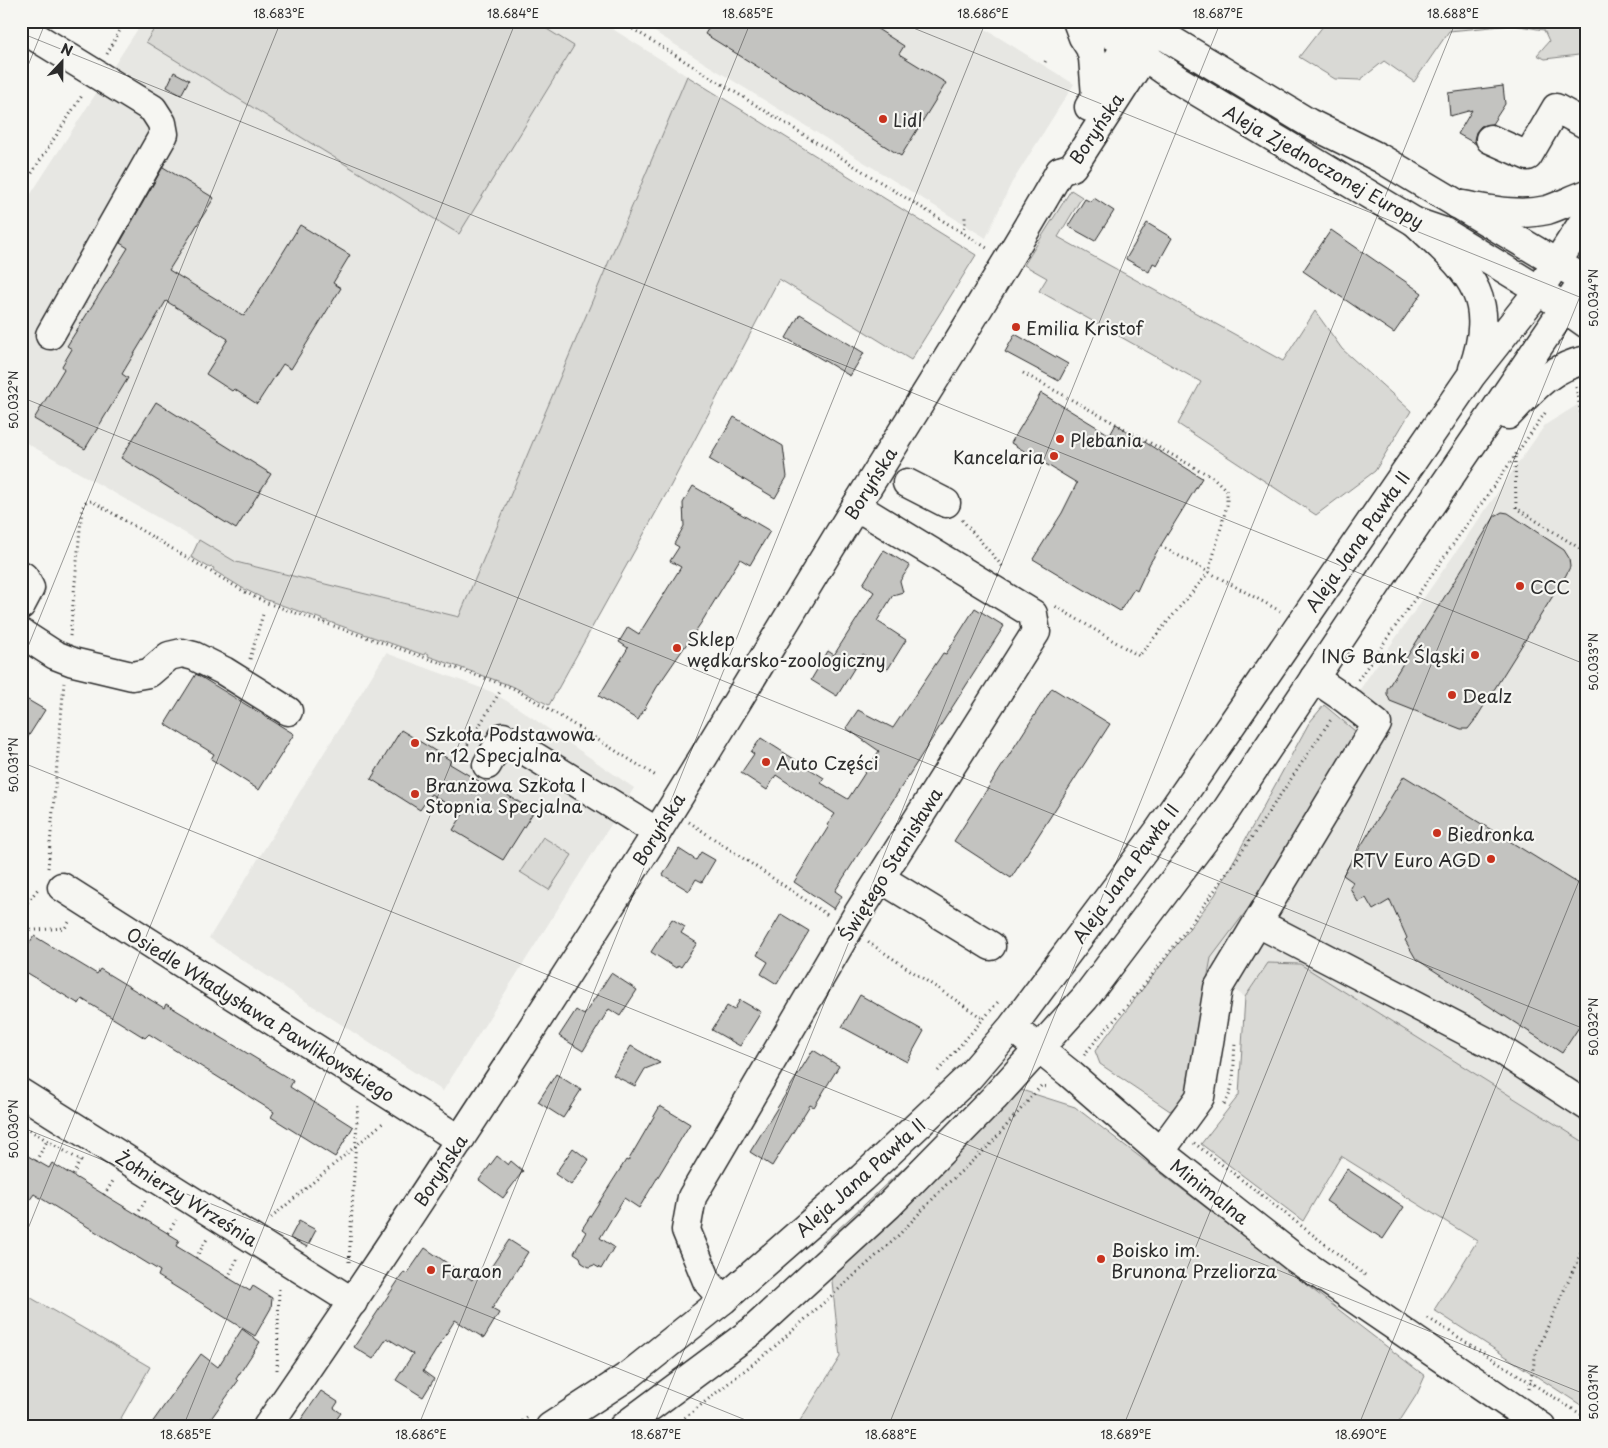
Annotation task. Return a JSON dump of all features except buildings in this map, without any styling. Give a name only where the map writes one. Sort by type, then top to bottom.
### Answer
[{"type":"street","points":[[1077,21],[1093,58],[1096,96]]},
{"type":"street","name":"Aleja Zjednoczonej Europy","points":[[1089,21],[1136,50],[1178,80],[1415,222],[1444,232],[1540,290],[1587,324]]},
{"type":"street","name":"Boryńska","points":[[267,1427],[353,1302],[460,1140],[657,832],[1060,172],[1072,167],[1150,23]]},
{"type":"street","name":"Aleja Zjednoczonej Europy","points":[[1150,23],[1309,123],[1380,158],[1586,279]]},
{"type":"street","points":[[21,28],[153,109],[162,123],[164,134],[50,335]]},
{"type":"street","name":"Boryńska","points":[[1060,172],[1056,158],[1096,96],[1136,50]]},
{"type":"street","points":[[1490,139],[1528,156],[1556,108],[1587,125]]},
{"type":"street","points":[[1455,203],[1498,211],[1529,212],[1547,210],[1587,194]]},
{"type":"street","name":"Aleja Jana Pawła II","points":[[540,1421],[628,1376],[723,1300],[862,1178],[962,1084],[1012,1027],[1156,833],[1471,376],[1540,290],[1587,216]]},
{"type":"street","points":[[1415,222],[1461,267],[1477,291],[1482,316],[1481,337],[1471,376]]},
{"type":"street","name":"Aleja Jana Pawła II","points":[[623,1427],[752,1331],[889,1205],[994,1098],[1085,998],[1221,818],[1586,279]]},
{"type":"street","points":[[1455,470],[1544,379],[1566,365],[1587,360]]},
{"type":"street","points":[[907,483],[946,503]]},
{"type":"street","name":"Świętego Stanisława","points":[[723,1300],[707,1281],[686,1230],[692,1197],[880,878],[1036,632],[1033,614],[856,506]]},
{"type":"street","points":[[21,574],[30,588],[21,605]]},
{"type":"street","points":[[21,633],[55,654],[73,662],[132,676],[149,672],[169,656],[182,653],[194,656],[224,671],[288,711]]},
{"type":"street","points":[[1160,1152],[1190,1136],[1200,1097],[1218,988],[1376,724],[1345,698],[1314,678]]},
{"type":"street","points":[[487,765],[503,737],[657,832]]},
{"type":"street","points":[[880,878],[990,946]]},
{"type":"street","name":"Osiedle Władysława Pawlikowskiego","points":[[47,886],[460,1140]]},
{"type":"street","points":[[1258,923],[1493,1045],[1587,1106]]},
{"type":"street","name":"Minimalna","points":[[1012,1027],[1160,1152],[1295,1258],[1542,1427]]},
{"type":"street","name":"Żołnierzy Września","points":[[21,1093],[353,1302]]},
{"type":"path","points":[[21,190],[95,74],[126,21]]},
{"type":"path","points":[[620,21],[987,248]]},
{"type":"path","points":[[961,232],[965,227],[965,215]]},
{"type":"path","points":[[1023,373],[1214,478],[1227,491],[1227,506],[1209,572],[1140,656],[1047,602]]},
{"type":"path","points":[[1515,456],[1516,508],[1587,553]]},
{"type":"path","points":[[69,642],[82,508],[86,502],[92,501],[245,592],[267,603],[513,688],[656,776]]},
{"type":"path","points":[[946,503],[1009,573]]},
{"type":"path","points":[[1161,546],[1280,611]]},
{"type":"path","points":[[1274,618],[1285,603]]},
{"type":"path","points":[[238,680],[248,666],[263,614]]},
{"type":"path","points":[[21,910],[47,886],[64,678]]},
{"type":"path","points":[[465,749],[501,690]]},
{"type":"path","points":[[689,821],[984,1019]]},
{"type":"path","points":[[21,932],[65,928],[74,914]]},
{"type":"path","points":[[936,1073],[1000,1000]]},
{"type":"path","points":[[1222,1107],[1227,1100],[1232,1086],[1235,1039]]},
{"type":"path","points":[[1089,1049],[1089,1055]]},
{"type":"path","points":[[349,1263],[358,1098]]},
{"type":"path","points":[[271,1218],[389,1118]]},
{"type":"path","points":[[1190,1136],[1369,1277]]},
{"type":"path","points":[[36,1161],[47,1141]]},
{"type":"path","points":[[73,1175],[80,1161]]},
{"type":"path","points":[[104,1195],[113,1181]]},
{"type":"path","points":[[137,1214],[145,1200]]},
{"type":"path","points":[[168,1233],[176,1220]]},
{"type":"path","points":[[1517,1410],[1528,1391],[1536,1353],[1587,1238]]},
{"type":"path","points":[[196,1258],[207,1239]]},
{"type":"path","points":[[228,1278],[237,1259]]},
{"type":"path","points":[[277,1371],[279,1286]]},
{"type":"path","points":[[1422,1314],[1587,1418]]},
{"type":"path","points":[[514,1427],[540,1421]]},
{"type":"shaded area","points":[[143,21],[600,21],[687,76],[459,617],[236,562],[21,440],[21,212]]},
{"type":"shaded area","points":[[159,21],[534,21],[574,46],[459,234],[146,42]]},
{"type":"shaded area","points":[[637,21],[972,21],[1074,84],[1011,184],[986,238]]},
{"type":"shaded area","points":[[1327,21],[1587,21],[1587,54],[1545,59],[1537,55],[1549,41],[1544,30],[1513,25],[1449,31],[1414,82],[1384,61],[1360,80],[1335,79],[1299,57]]},
{"type":"shaded area","points":[[687,76],[976,255],[911,360],[779,279],[670,487],[549,705],[512,686],[428,656],[429,654],[425,653],[424,655],[267,600],[244,589],[213,570],[214,568],[210,568],[191,557],[199,540],[236,562],[459,617]]},
{"type":"shaded area","points":[[1071,190],[1082,197],[1058,237],[1283,361],[1315,311],[1342,349],[1411,411],[1375,471],[1316,515],[1178,424],[1201,382],[1039,291],[1047,278],[1024,265]]},
{"type":"shaded area","points":[[1587,399],[1587,1144],[1300,964],[1268,963],[1245,997],[1182,955],[1369,676],[1545,425]]},
{"type":"shaded area","points":[[386,653],[492,692],[634,788],[443,1091],[209,938]]},
{"type":"shaded area","points":[[1324,705],[1355,731],[1346,757],[1253,902],[1211,958],[1202,1007],[1192,1094],[1170,1111],[1100,1064],[1095,1051],[1215,895],[1309,723]]},
{"type":"shaded area","points":[[543,837],[572,855],[549,890],[520,872]]},
{"type":"shaded area","points":[[1268,963],[1300,964],[1587,1144],[1587,1409],[1434,1310],[1477,1241],[1341,1156],[1303,1221],[1201,1144],[1239,1095],[1245,997]]},
{"type":"shaded area","name":"Boisko im. Brunona Przeliorza","points":[[996,1082],[1075,1107],[1425,1376],[1417,1394],[1396,1427],[796,1427],[840,1357],[830,1262],[821,1245]]},
{"type":"shaded area","points":[[21,1292],[150,1367],[116,1427],[21,1427]]},
{"type":"place","name":"Lidl","points":[[883,119]]},
{"type":"place","name":"Emilia Kristof","points":[[1016,327]]},
{"type":"place","name":"Plebania","points":[[1060,439]]},
{"type":"place","name":"Kancelaria","points":[[1054,456]]},
{"type":"place","name":"CCC","points":[[1520,586]]},
{"type":"place","name":"Sklep wędkarsko-zoologiczny","points":[[677,648]]},
{"type":"place","name":"ING Bank Śląski","points":[[1475,655]]},
{"type":"place","name":"Dealz","points":[[1452,695]]},
{"type":"place","name":"Szkoła Podstawowa nr 12 Specjalna","points":[[415,743]]},
{"type":"place","name":"Auto Części","points":[[766,762]]},
{"type":"place","name":"Branżowa Szkoła I Stopnia Specjalna","points":[[415,794]]},
{"type":"place","name":"Biedronka","points":[[1437,833]]},
{"type":"place","name":"RTV Euro AGD","points":[[1491,859]]},
{"type":"place","name":"Boisko im. Brunona Przeliorza","points":[[1101,1259]]},
{"type":"place","name":"Faraon","points":[[431,1270]]}]
